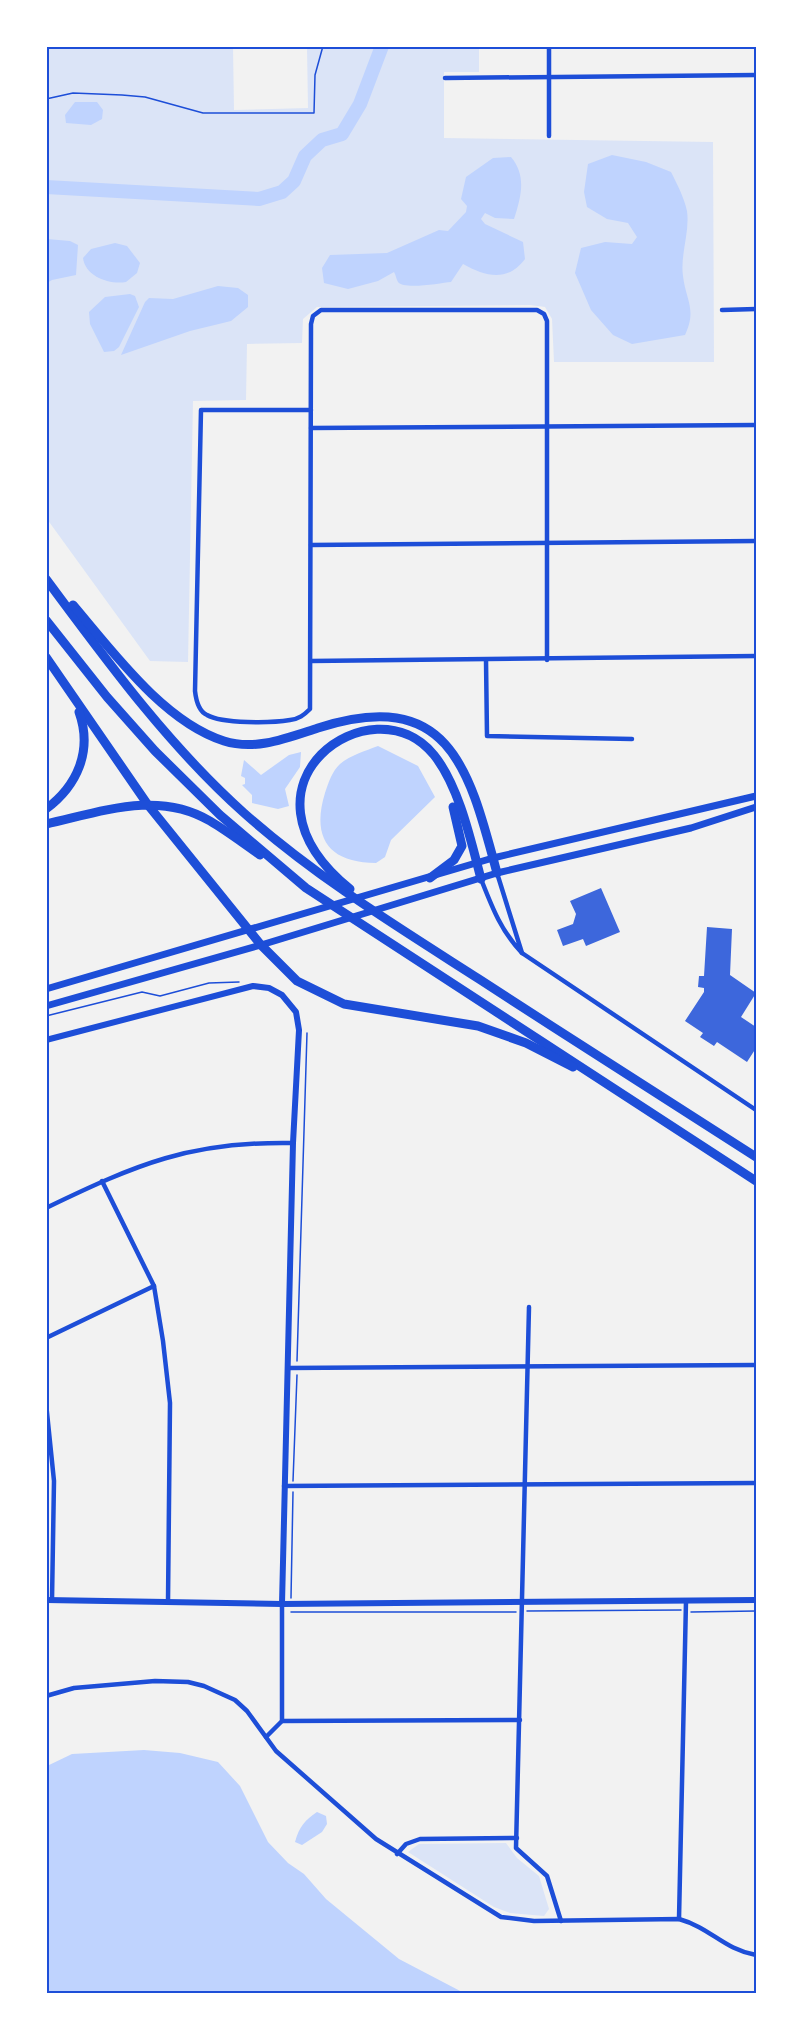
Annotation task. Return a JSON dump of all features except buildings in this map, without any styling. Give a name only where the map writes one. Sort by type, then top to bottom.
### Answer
[{"type":"highway","points":[[46,577],[147,688],[189,722],[219,739],[235,743],[267,743],[342,720],[368,716],[398,718],[430,731],[452,750],[465,770],[497,873]]},
{"type":"highway","points":[[46,577],[129,690],[214,784],[311,868],[396,926],[756,1157]]},
{"type":"highway","points":[[46,620],[107,697],[162,758],[220,815],[306,888]]},
{"type":"highway","points":[[46,657],[148,805],[261,945],[297,981],[334,1001],[478,1026],[526,1043],[613,1087]]},
{"type":"highway","points":[[46,809],[67,791],[81,765],[82,722],[74,699]]},
{"type":"highway","points":[[396,926],[342,882],[316,853],[302,824],[300,806],[302,785],[310,768],[323,750],[346,737],[364,731],[382,731],[411,737],[427,747],[442,767],[457,800],[481,879]]},
{"type":"highway","points":[[430,878],[454,860],[462,846],[442,767]]},
{"type":"highway","points":[[46,824],[121,807],[148,805],[173,806],[209,820],[306,888],[756,1180]]},
{"type":"main road","points":[[46,989],[494,858],[756,796]]},
{"type":"main road","points":[[46,1006],[261,945],[497,873],[691,828],[756,807]]},
{"type":"street","points":[[549,46],[549,136]]},
{"type":"street","points":[[445,78],[756,75]]},
{"type":"street","points":[[722,309],[756,309]]},
{"type":"street","points":[[311,410],[201,410],[195,691],[197,703],[205,715],[222,720],[291,720],[303,716],[310,709],[311,410],[314,316],[321,310],[537,310],[544,314],[547,321],[548,426],[547,660]]},
{"type":"street","points":[[311,428],[756,425]]},
{"type":"street","points":[[311,545],[756,541]]},
{"type":"street","points":[[310,661],[756,657]]},
{"type":"street","points":[[486,660],[487,736],[632,739]]},
{"type":"street","points":[[497,873],[522,953]]},
{"type":"street","points":[[481,879],[495,917],[509,940],[522,953],[756,1110]]},
{"type":"street","points":[[46,1040],[253,986],[268,988],[282,995],[296,1012],[299,1030],[293,1143],[284,1486],[282,1721]]},
{"type":"street","points":[[46,1208],[102,1181],[168,1155],[238,1144],[293,1143]]},
{"type":"street","points":[[102,1181],[154,1286],[170,1403],[168,1602]]},
{"type":"street","points":[[46,1338],[154,1286]]},
{"type":"street","points":[[529,1307],[516,1848],[547,1876],[561,1921]]},
{"type":"street","points":[[288,1368],[756,1365]]},
{"type":"street","points":[[46,1403],[54,1481],[49,1600],[282,1604],[756,1600]]},
{"type":"street","points":[[284,1486],[756,1483]]},
{"type":"street","points":[[679,1920],[686,1601]]},
{"type":"street","points":[[46,1696],[91,1686],[171,1681],[188,1682],[220,1691],[247,1711],[276,1751],[397,1854],[501,1917],[534,1921],[679,1920],[695,1923],[735,1951],[756,1955]]},
{"type":"street","points":[[266,1737],[282,1721],[520,1720]]},
{"type":"street","points":[[397,1854],[406,1844],[420,1839],[517,1838]]},
{"type":"path","points":[[46,99],[73,93],[122,94],[145,97],[203,113],[314,113],[315,75],[324,46]]},
{"type":"path","points":[[46,1016],[142,992],[157,996],[209,983],[243,981]]},
{"type":"path","points":[[307,1031],[291,1613],[756,1611]]},
{"type":"shaded area","points":[[46,47],[233,47],[234,110],[308,108],[307,47],[479,47],[479,72],[444,72],[444,138],[713,142],[714,362],[554,362],[552,319],[545,307],[530,305],[317,307],[303,319],[302,343],[247,344],[246,400],[193,401],[188,662],[150,661],[47,519]]},
{"type":"shaded area","points":[[506,1843],[517,1858],[539,1876],[549,1909],[544,1916],[510,1913],[494,1907],[408,1852],[419,1844]]},
{"type":"water","points":[[75,102],[97,102],[103,110],[102,119],[91,125],[66,123],[65,115]]},
{"type":"water","points":[[612,155],[646,162],[671,172],[682,196],[688,219],[682,268],[690,305],[690,318],[685,335],[632,344],[613,335],[591,310],[575,273],[581,248],[605,242],[632,244],[637,237],[628,223],[607,219],[587,207],[584,192],[588,164]]},
{"type":"water","points":[[511,157],[521,179],[519,203],[514,219],[495,218],[485,213],[481,219],[485,224],[523,242],[525,259],[511,271],[504,274],[488,274],[463,264],[451,282],[407,286],[398,282],[394,272],[378,281],[348,289],[324,283],[322,268],[330,255],[387,253],[439,230],[448,231],[466,212],[467,206],[461,199],[466,177],[493,158]]},
{"type":"water","points":[[47,239],[70,241],[78,245],[76,275],[47,283]]},
{"type":"water","points":[[115,243],[127,246],[140,263],[137,273],[126,282],[112,282],[99,278],[88,270],[83,258],[91,249]]},
{"type":"water","points":[[218,286],[238,288],[248,295],[248,307],[231,321],[190,331],[121,355],[145,302],[149,298],[173,299]]},
{"type":"water","points":[[130,294],[135,296],[139,307],[119,347],[114,351],[104,352],[90,324],[89,312],[105,297]]},
{"type":"water","points":[[378,746],[418,766],[435,797],[391,840],[385,857],[376,863],[360,862],[336,853],[328,845],[320,823],[321,809],[329,782],[337,767],[353,756]]},
{"type":"water","points":[[301,752],[300,767],[285,789],[289,806],[278,809],[252,803],[252,795],[242,785],[245,784],[245,778],[241,776],[244,760],[261,775],[289,755]]},
{"type":"water","points":[[144,1750],[180,1753],[218,1762],[240,1786],[268,1842],[288,1863],[304,1874],[326,1899],[399,1959],[464,1993],[47,1993],[47,1766],[72,1754]]},
{"type":"water","points":[[317,1812],[326,1816],[327,1824],[322,1832],[302,1845],[295,1842],[303,1824]]},
{"type":"waterway","points":[[46,187],[259,199],[282,192],[294,181],[305,156],[322,140],[342,134],[360,104],[382,46]]}]
